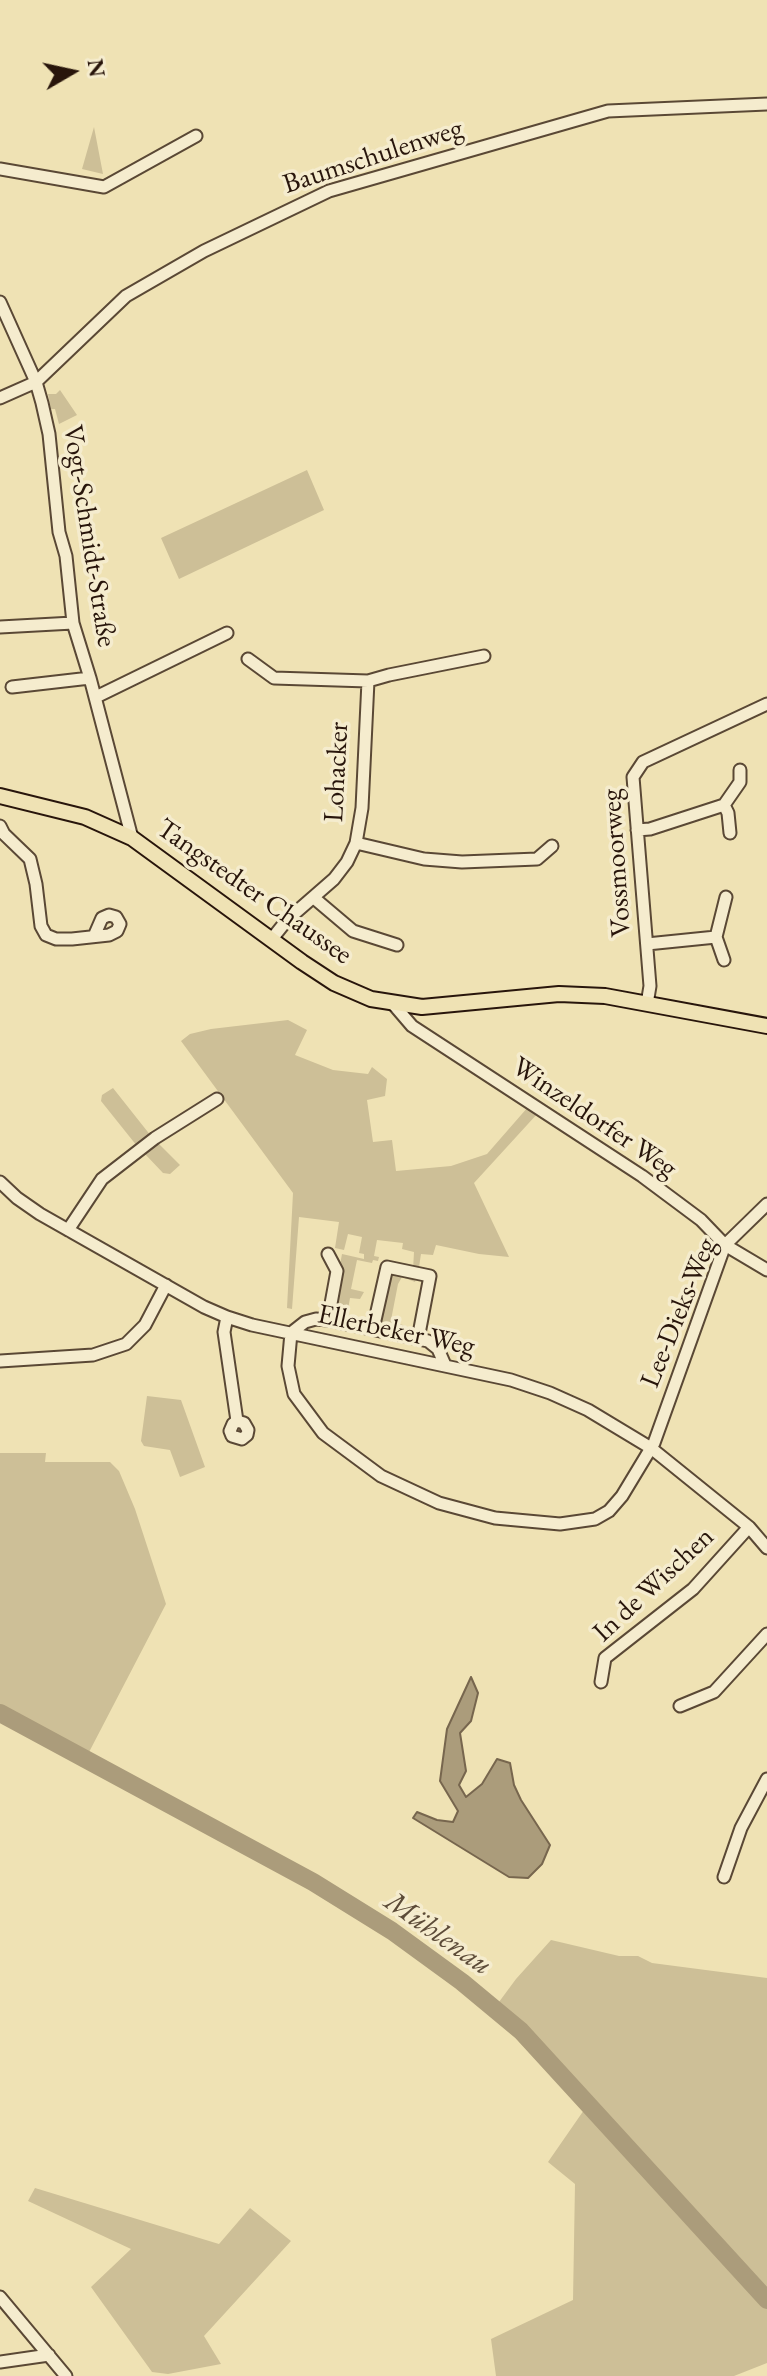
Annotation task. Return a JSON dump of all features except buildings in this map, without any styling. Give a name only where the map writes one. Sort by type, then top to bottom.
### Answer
[{"type":"main road","name":"Tangstedter Chaussee","points":[[1,798],[85,817],[132,838],[271,940],[350,991],[394,1005],[444,1007],[559,994],[605,996],[767,1026]]},
{"type":"street","name":"Baumschulenweg","points":[[0,398],[36,382],[126,296],[204,251],[329,191],[608,111],[767,104]]},
{"type":"street","points":[[0,169],[104,187],[196,136]]},
{"type":"street","name":"Vogt-Schmidt-Straße","points":[[0,302],[36,382],[49,434],[73,623],[96,697],[132,838]]},
{"type":"street","points":[[0,627],[73,623]]},
{"type":"street","name":"Vogt-Schmidt-Straße","points":[[96,697],[227,633]]},
{"type":"street","points":[[248,659],[274,678],[368,681],[484,656]]},
{"type":"street","points":[[12,687],[90,678]]},
{"type":"street","name":"Lohacker","points":[[271,940],[287,920],[334,879],[356,843],[362,808],[368,681]]},
{"type":"street","name":"Vossmoorweg","points":[[647,1004],[650,986],[633,777],[643,762],[767,704]]},
{"type":"street","points":[[637,830],[650,829],[724,805],[740,782],[740,770]]},
{"type":"street","points":[[724,805],[730,833]]},
{"type":"street","points":[[0,826],[4,834],[30,859],[41,926],[46,935],[56,939],[72,939],[95,934]]},
{"type":"street","points":[[356,843],[424,859],[462,862],[537,859],[552,846]]},
{"type":"street","points":[[724,960],[716,937],[726,897]]},
{"type":"street","points":[[314,898],[353,931],[397,945]]},
{"type":"street","points":[[647,944],[716,937]]},
{"type":"street","name":"Winzeldorfer Weg","points":[[394,1005],[412,1026],[642,1176],[701,1220],[725,1245],[767,1270]]},
{"type":"street","points":[[68,1230],[102,1179],[136,1151],[217,1099]]},
{"type":"street","name":"Ellerbeker Weg","points":[[0,1182],[17,1198],[68,1230],[227,1317],[511,1380],[550,1393],[613,1424],[651,1448],[749,1527],[767,1548]]},
{"type":"street","name":"Lee-Dieks-Weg","points":[[291,1333],[288,1366],[294,1394],[311,1420],[336,1445],[365,1466],[399,1486],[439,1503],[495,1518],[560,1524],[595,1519],[609,1511],[622,1496],[651,1448],[725,1245],[767,1204]]},
{"type":"street","points":[[328,1254],[337,1271],[328,1320]]},
{"type":"street","points":[[373,1329],[387,1267],[430,1276],[418,1339]]},
{"type":"street","points":[[0,1361],[93,1355],[126,1344],[145,1325],[166,1285]]},
{"type":"street","points":[[227,1317],[224,1332],[237,1421]]},
{"type":"street","points":[[291,1333],[305,1322],[316,1319],[373,1329],[434,1344],[445,1365]]},
{"type":"street","name":"In de Wischen","points":[[601,1682],[605,1658],[693,1589],[749,1527]]},
{"type":"street","points":[[680,1706],[714,1692],[767,1634]]},
{"type":"street","points":[[724,1877],[741,1828],[767,1779]]},
{"type":"street","points":[[0,2297],[66,2376]]},
{"type":"street","points":[[0,2362],[49,2355]]},
{"type":"shaded area","points":[[94,127],[103,174],[82,169]]},
{"type":"shaded area","points":[[60,390],[77,415],[59,424],[48,394],[56,394]]},
{"type":"shaded area","points":[[307,470],[324,510],[179,579],[161,538]]},
{"type":"shaded area","points":[[288,1020],[307,1030],[295,1055],[333,1070],[368,1074],[372,1067],[387,1079],[385,1096],[367,1100],[373,1142],[392,1140],[396,1171],[451,1166],[487,1154],[528,1107],[538,1113],[474,1183],[509,1257],[436,1245],[433,1255],[421,1254],[419,1267],[430,1269],[430,1274],[413,1270],[414,1252],[402,1249],[403,1243],[377,1240],[374,1256],[379,1257],[378,1261],[357,1260],[351,1289],[364,1292],[360,1299],[350,1298],[347,1315],[356,1317],[355,1323],[335,1318],[331,1312],[342,1254],[364,1259],[364,1254],[359,1253],[362,1237],[348,1234],[344,1250],[335,1248],[339,1222],[299,1217],[292,1309],[287,1308],[293,1193],[181,1041],[190,1034],[211,1029]]},
{"type":"shaded area","points":[[113,1088],[151,1136],[137,1146],[101,1101],[102,1095]]},
{"type":"shaded area","points":[[159,1144],[180,1165],[170,1174],[163,1173],[145,1154]]},
{"type":"shaded area","points":[[389,1270],[422,1277],[425,1282],[402,1277],[398,1284],[391,1320],[417,1331],[411,1335],[380,1328],[377,1320]]},
{"type":"shaded area","points":[[147,1396],[181,1400],[205,1467],[180,1477],[170,1450],[144,1446],[141,1441]]},
{"type":"shaded area","points":[[0,1453],[46,1453],[45,1462],[110,1462],[119,1471],[135,1509],[166,1604],[87,1756],[0,1710]]},
{"type":"shaded area","points":[[471,1677],[478,1693],[471,1721],[460,1733],[466,1771],[459,1785],[466,1797],[482,1784],[497,1759],[510,1763],[514,1785],[521,1800],[550,1845],[542,1864],[528,1878],[509,1877],[413,1818],[417,1812],[453,1822],[458,1811],[440,1781],[447,1729]]},
{"type":"shaded area","points":[[551,1940],[619,1956],[638,1956],[652,1963],[767,1978],[767,2363],[734,2376],[496,2376],[491,2339],[573,2300],[575,2184],[548,2162],[584,2110],[493,2014],[516,1979]]},
{"type":"shaded area","points":[[35,2188],[219,2244],[250,2208],[291,2241],[204,2336],[221,2364],[168,2374],[152,2372],[91,2287],[131,2249],[28,2201]]},
{"type":"waterway","name":"Mühlenau","points":[[0,1713],[313,1882],[392,1931],[462,1982],[521,2031],[767,2300]]}]
